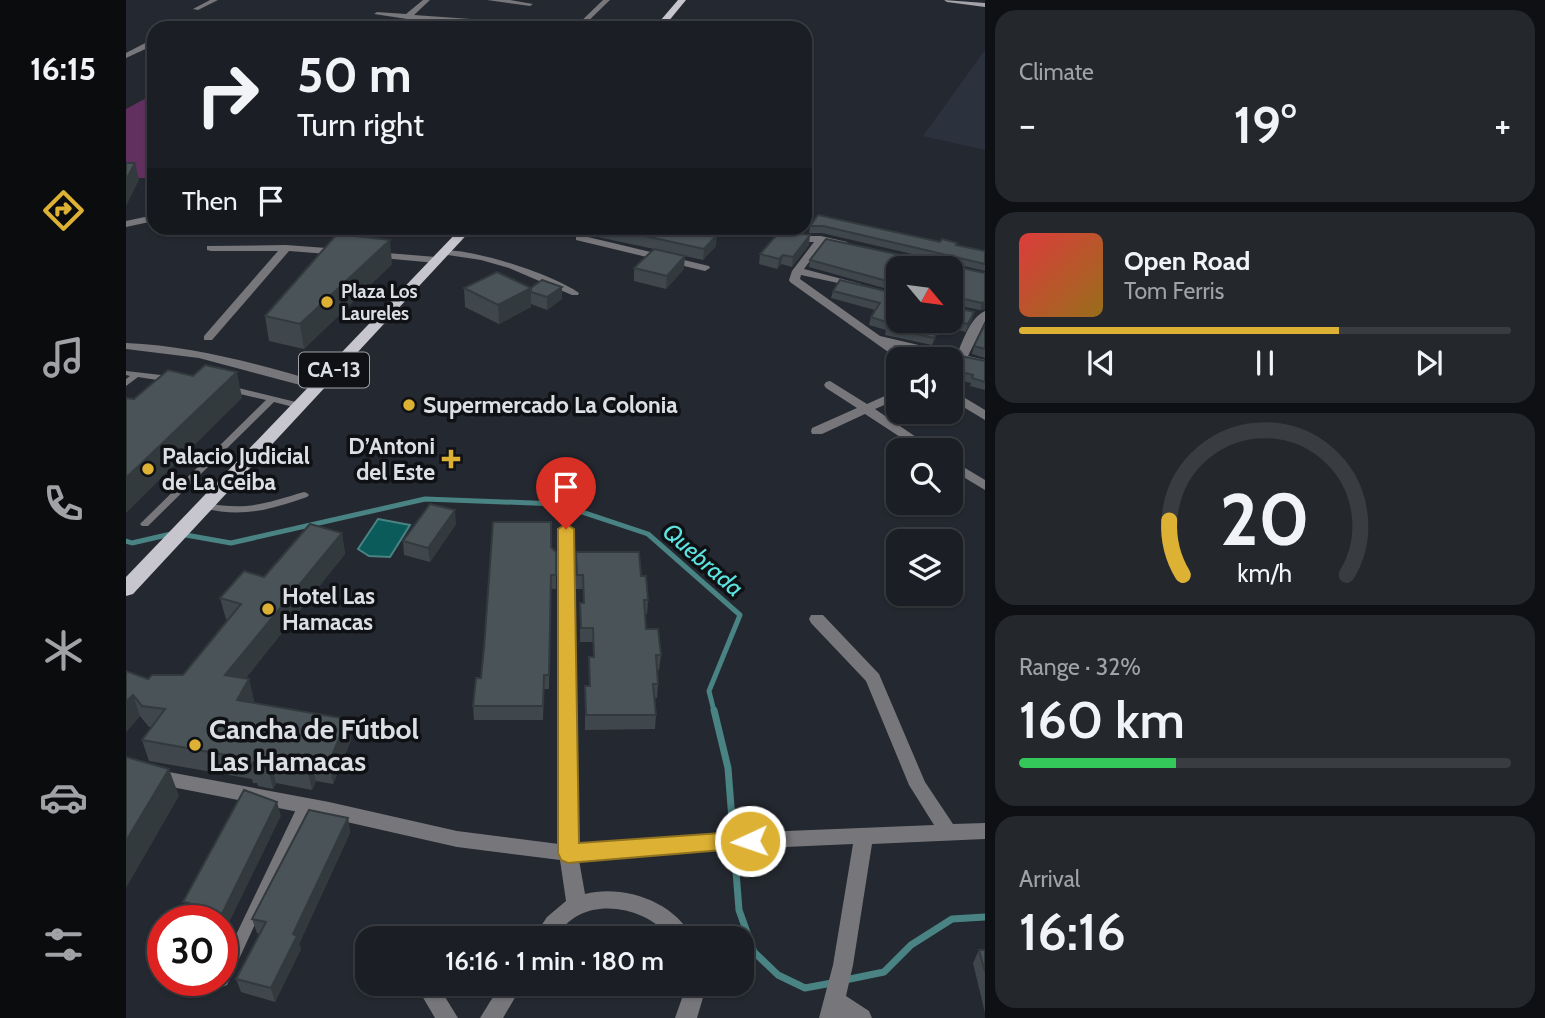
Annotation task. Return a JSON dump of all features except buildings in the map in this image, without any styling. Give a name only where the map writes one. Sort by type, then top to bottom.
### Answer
[{"type":"main road","points":[[664,21],[682,0]]},
{"type":"main road","points":[[947,0],[985,5]]},
{"type":"main road","name":"CA-13","points":[[126,589],[460,235]]},
{"type":"street","points":[[197,9],[215,0]]},
{"type":"street","points":[[407,17],[426,0]]},
{"type":"street","points":[[490,0],[530,4],[514,21]]},
{"type":"street","points":[[584,21],[607,0]]},
{"type":"street","points":[[377,14],[452,21]]},
{"type":"street","points":[[126,56],[147,46]]},
{"type":"street","points":[[126,224],[147,220]]},
{"type":"street","points":[[584,235],[580,238],[705,268]]},
{"type":"street","points":[[774,235],[793,239],[821,239],[859,247]]},
{"type":"street","points":[[821,239],[797,271],[794,280],[890,347]]},
{"type":"street","points":[[211,248],[286,248],[354,253]]},
{"type":"street","points":[[208,338],[286,248]]},
{"type":"street","points":[[368,254],[440,256]]},
{"type":"street","points":[[797,271],[873,290]]},
{"type":"street","points":[[963,354],[981,316]]},
{"type":"street","points":[[877,337],[917,347]]},
{"type":"street","points":[[126,346],[170,348],[236,362],[319,386]]},
{"type":"street","points":[[963,358],[985,364]]},
{"type":"street","points":[[830,385],[911,438]]},
{"type":"street","points":[[817,431],[886,400]]},
{"type":"street","points":[[963,402],[985,416]]},
{"type":"street","points":[[963,472],[985,486]]},
{"type":"street","points":[[566,529],[568,853],[577,906]]},
{"type":"street","points":[[817,620],[873,678],[918,785],[948,832]]},
{"type":"street","points":[[126,771],[304,805],[457,839],[568,853],[713,842],[985,831]]},
{"type":"street","points":[[861,1018],[834,1006],[864,837]]},
{"type":"street","points":[[552,926],[559,917],[577,906],[595,900],[618,901],[650,909],[673,926]]},
{"type":"street","points":[[433,996],[447,1018]]},
{"type":"street","points":[[491,1018],[505,996]]},
{"type":"street","points":[[686,1018],[693,996]]},
{"type":"lane","points":[[440,256],[487,257],[513,264],[575,293]]},
{"type":"lane","points":[[126,373],[176,379]]},
{"type":"lane","points":[[126,383],[137,374]]},
{"type":"lane","points":[[214,386],[301,405]]},
{"type":"lane","points":[[145,524],[272,399]]},
{"type":"lane","points":[[204,509],[248,512],[304,495]]},
{"type":"lane","points":[[238,947],[304,805]]},
{"type":"shaded area","points":[[985,50],[985,150],[923,136]]},
{"type":"shaded area","points":[[147,98],[147,178],[126,178],[126,109]]},
{"type":"shaded area","points":[[378,519],[410,525],[390,557],[369,556],[358,549]]},
{"type":"waterway","name":"Quebrada","points":[[180,534],[231,543],[425,499],[558,504],[648,534],[740,615],[709,691],[714,711]]},
{"type":"waterway","name":"Quebrada","points":[[126,541],[132,543],[171,534]]},
{"type":"waterway","name":"Quebrada","points":[[714,710],[728,768],[739,910],[754,952],[778,975],[805,988],[832,983]]},
{"type":"waterway","name":"Quebrada","points":[[845,980],[884,972],[911,945],[952,919],[985,917]]},
{"type":"place","name":"Plaza Los Laureles","points":[[327,302]]},
{"type":"place","name":"Supermercado La Colonia","points":[[409,405]]},
{"type":"place","name":"D’Antoni del Este","points":[[451,459]]},
{"type":"place","name":"Palacio Judicial de La Ceiba","points":[[148,469]]},
{"type":"place","name":"Hotel Las Hamacas","points":[[268,609]]},
{"type":"place","name":"Cancha de Fútbol Las Hamacas","points":[[195,745]]},
{"type":"route","points":[[566,529],[568,853],[750,841]]}]
